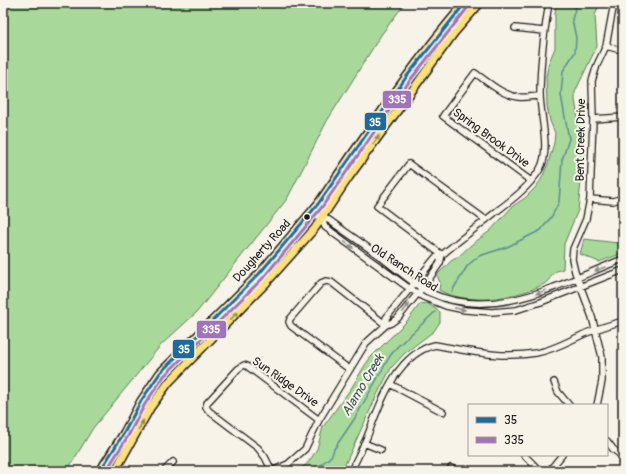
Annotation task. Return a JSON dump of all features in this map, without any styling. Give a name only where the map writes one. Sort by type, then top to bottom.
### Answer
[{"type":"main road","name":"Dougherty Road","points":[[100,471],[124,433],[141,401],[160,373],[259,274],[312,212],[413,68],[445,26],[465,3]]},
{"type":"main road","name":"Dougherty Road","points":[[115,471],[150,408],[169,382],[267,282],[315,228],[349,177],[449,39],[480,3]]},
{"type":"street","points":[[386,325],[386,318],[435,258],[442,255],[516,197],[541,168],[545,150],[544,121],[540,96],[544,31],[549,3]]},
{"type":"street","name":"Bent Creek Drive","points":[[598,404],[602,381],[602,357],[595,330],[572,259],[574,249],[586,219],[590,199],[593,119],[592,81],[597,65],[606,46],[614,3]]},
{"type":"street","points":[[515,28],[544,31]]},
{"type":"street","points":[[606,46],[617,49]]},
{"type":"street","name":"Spring Brook Drive","points":[[531,181],[443,116],[475,73],[497,89],[511,96],[520,98],[540,96]]},
{"type":"street","points":[[593,119],[623,117]]},
{"type":"street","points":[[442,255],[377,206],[409,164],[486,220]]},
{"type":"street","points":[[590,199],[613,201],[623,198]]},
{"type":"street","name":"Old Ranch Road","points":[[312,212],[321,218],[329,220],[422,288],[449,300],[491,304],[513,301],[537,294],[623,259]]},
{"type":"street","name":"Old Ranch Road","points":[[321,218],[325,227],[410,289],[446,306],[465,310],[492,312],[516,310],[541,302],[623,270]]},
{"type":"street","points":[[272,471],[288,464],[305,450],[319,420],[366,343],[386,325],[398,318],[440,263],[442,255]]},
{"type":"street","points":[[349,369],[291,326],[289,322],[290,319],[321,283],[326,280],[331,282],[386,325]]},
{"type":"street","points":[[351,471],[390,384],[403,366],[427,347],[435,345],[492,355],[513,356],[538,353],[560,346],[595,330],[623,321]]},
{"type":"street","name":"Sun Ridge Drive","points":[[272,471],[258,448],[208,411],[206,407],[210,399],[241,366],[246,365],[319,420]]},
{"type":"street","points":[[554,382],[558,392],[568,404]]},
{"type":"street","points":[[390,384],[443,412]]},
{"type":"street","points":[[608,442],[613,449],[623,456]]},
{"type":"street","points":[[364,443],[381,450]]},
{"type":"street","points":[[525,456],[540,471]]},
{"type":"street","points":[[549,471],[561,456]]},
{"type":"street","points":[[164,471],[172,462]]},
{"type":"green space","points":[[3,3],[405,3],[381,35],[327,121],[287,199],[197,312],[161,345],[93,428],[70,466],[65,471],[3,471]]},
{"type":"green space","points":[[556,3],[600,3],[595,15],[597,46],[575,92],[584,153],[578,210],[564,244],[563,269],[555,272],[547,282],[542,285],[522,293],[486,299],[461,298],[450,295],[439,290],[440,283],[437,275],[451,261],[490,231],[513,206],[525,198],[535,188],[541,180],[548,164],[554,143],[555,133],[550,121],[547,106],[546,76],[549,62],[555,48]]},
{"type":"green space","points":[[584,239],[618,243],[623,239],[623,253],[599,262],[580,254]]},
{"type":"green space","points":[[427,303],[440,312],[440,322],[434,331],[405,353],[391,368],[342,471],[296,471],[306,465],[312,457],[317,449],[323,427],[352,387],[371,357],[408,320],[420,304]]},
{"type":"waterway","name":"Alamo Creek","points":[[452,291],[468,265],[479,256],[507,247],[541,230],[552,216],[559,202],[562,160],[569,139],[561,95],[563,71],[575,52],[576,38],[572,19],[577,3]]},
{"type":"waterway","name":"Alamo Creek","points":[[313,471],[332,455],[334,449],[355,418],[390,356],[397,347],[435,312]]},
{"type":"transit line","name":"35","points":[[100,471],[124,433],[141,401],[160,373],[259,274],[318,204],[407,76],[465,3]]},
{"type":"transit line","name":"335","points":[[106,471],[128,436],[145,404],[164,376],[263,278],[322,207],[411,79],[469,6]]}]
